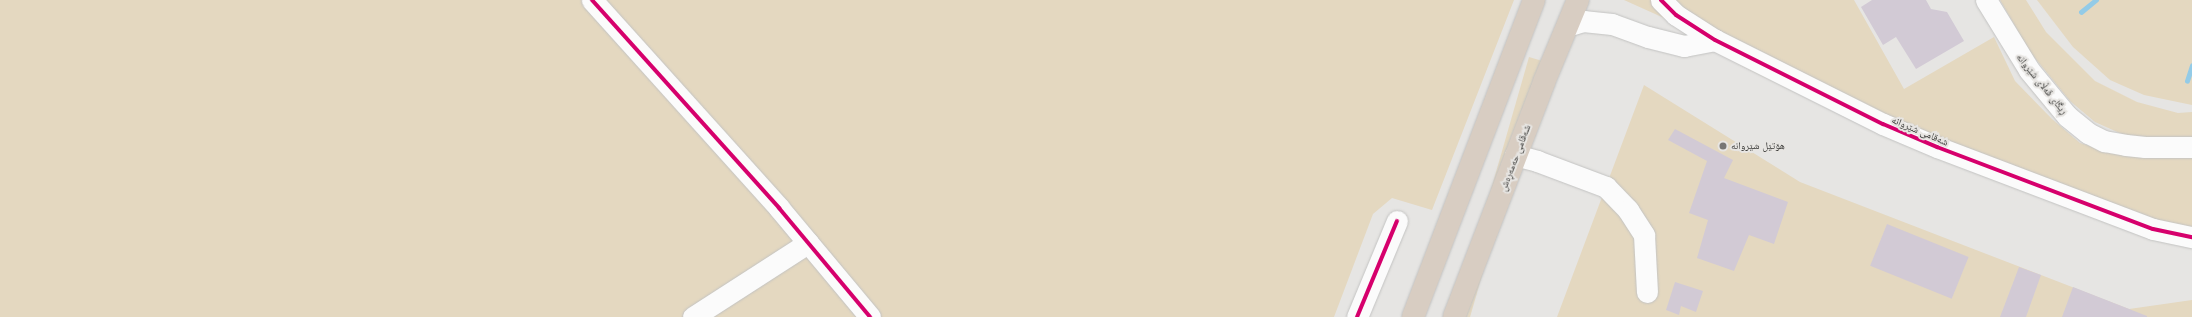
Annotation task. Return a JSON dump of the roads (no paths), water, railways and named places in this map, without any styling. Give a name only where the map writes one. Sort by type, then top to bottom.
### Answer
[{"type":"highway","points":[[1413,317],[1534,0]]},
{"type":"highway","name":"شەقامی حەمەڕەش","points":[[1454,317],[1515,155],[1578,0]]},
{"type":"street","points":[[592,0],[779,208],[870,317]]},
{"type":"street","name":"شەقامی شێروانە","points":[[1661,0],[1676,15],[1715,40],[1883,124],[1937,147],[2153,229],[2192,237]]},
{"type":"street","name":"ڕیگای قەڵای شێروانە","points":[[1986,0],[2018,54],[2039,84],[2067,116],[2088,133],[2104,141],[2145,148],[2192,147]]},
{"type":"street","points":[[1567,26],[1583,21],[1612,24],[1648,37],[1684,46],[1715,40]]},
{"type":"street","points":[[1515,155],[1537,161],[1606,187],[1628,210],[1644,235],[1647,292]]},
{"type":"street","points":[[1358,317],[1397,221]]},
{"type":"street","points":[[694,317],[808,243]]},
{"type":"waterway","points":[[2081,12],[2096,0]]},
{"type":"waterway","points":[[2187,81],[2192,66]]},
{"type":"place","name":"هۆتێل شێروانە","points":[[1723,146]]}]
